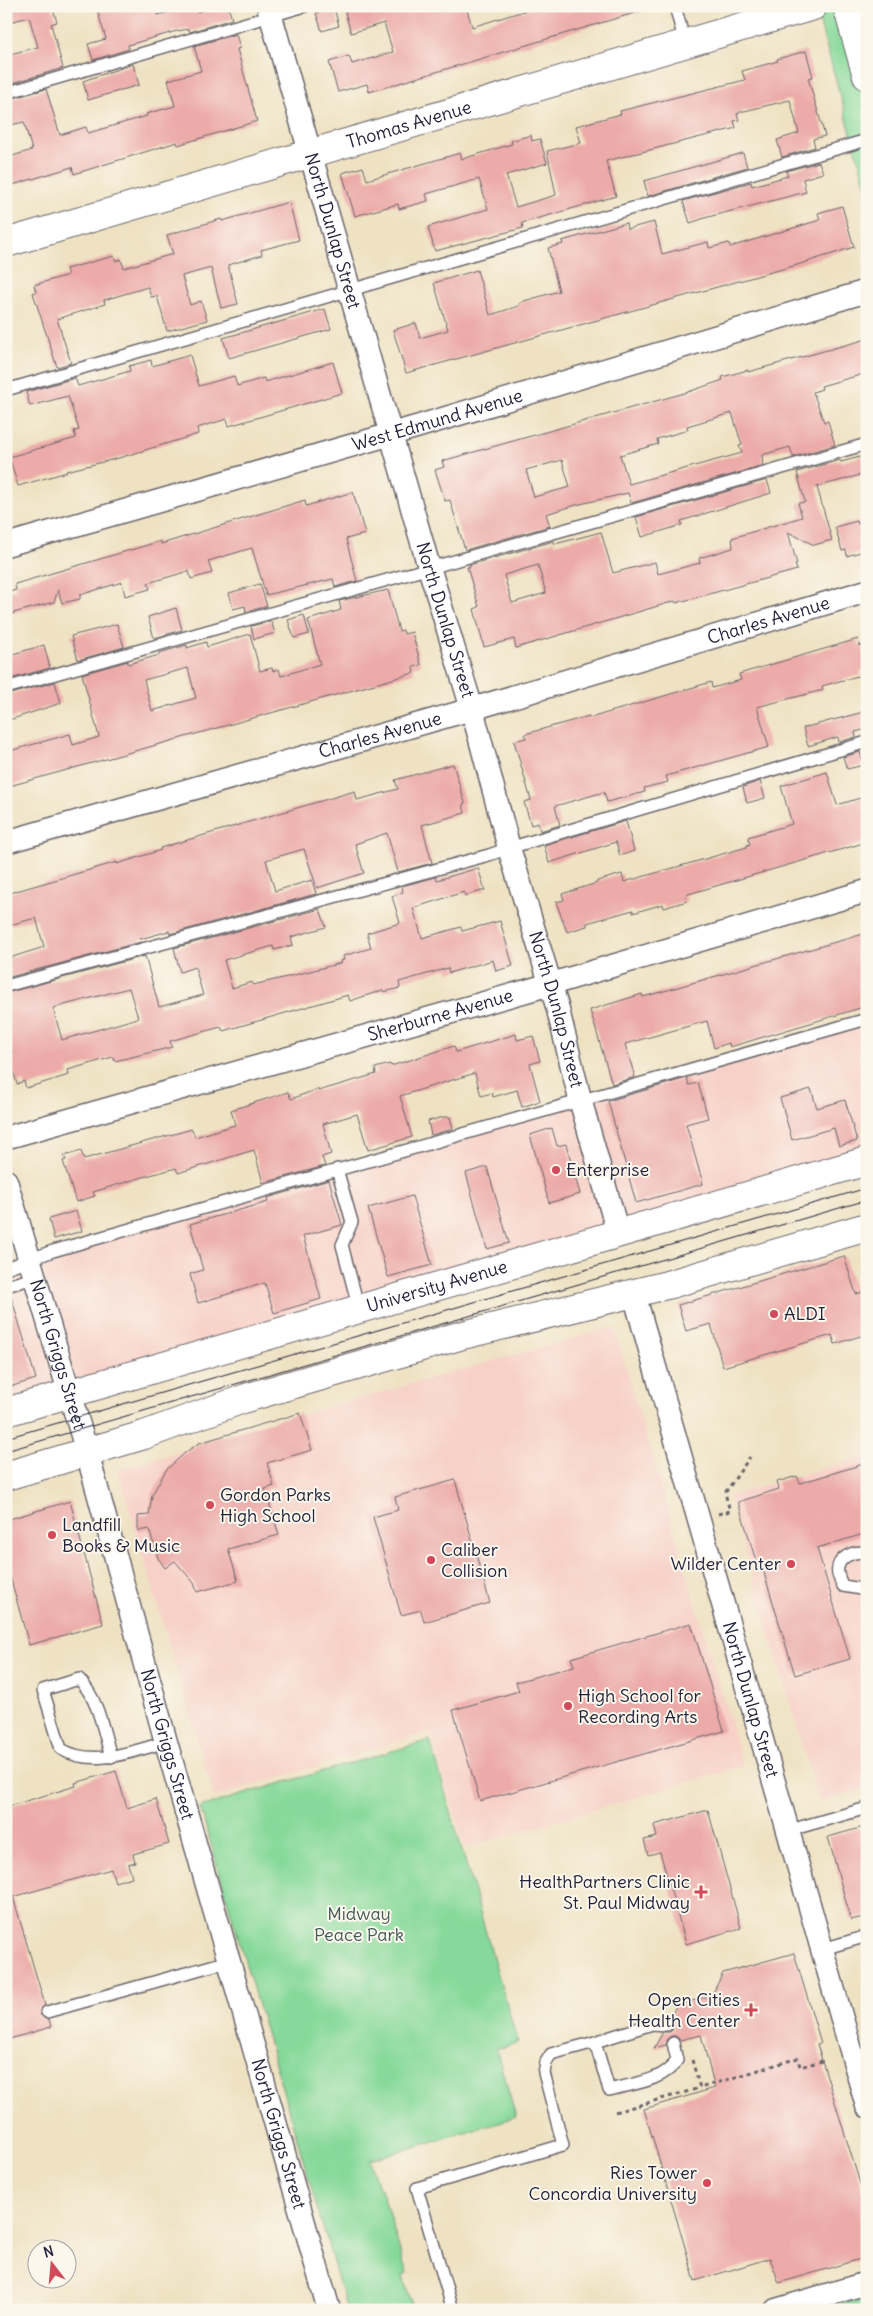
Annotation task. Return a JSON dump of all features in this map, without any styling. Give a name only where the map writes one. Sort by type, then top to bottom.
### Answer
[{"type":"main road","name":"Thomas Avenue","points":[[6,243],[813,6]]},
{"type":"main road","points":[[847,6],[867,76]]},
{"type":"main road","name":"University Avenue","points":[[6,1412],[867,1161]]},
{"type":"main road","points":[[6,1476],[144,1435],[246,1398],[459,1336],[634,1294],[867,1227]]},
{"type":"street","name":"North Dunlap Street","points":[[270,11],[428,567],[472,710],[509,848],[551,984],[580,1100],[618,1234]]},
{"type":"street","name":"West Edmund Avenue","points":[[6,545],[391,434],[867,291]]},
{"type":"street","name":"Charles Avenue","points":[[6,842],[472,710],[867,591]]},
{"type":"street","name":"Sherburne Avenue","points":[[8,1139],[551,984],[867,890]]},
{"type":"street","name":"North Griggs Street","points":[[6,1181],[87,1452],[166,1742],[328,2310]]},
{"type":"street","name":"North Dunlap Street","points":[[634,1294],[787,1831],[863,2081],[867,2106]]},
{"type":"street","points":[[776,2310],[867,2282]]},
{"type":"lane","points":[[6,93],[270,11],[305,6]]},
{"type":"lane","points":[[675,6],[685,44]]},
{"type":"lane","points":[[6,390],[349,292],[867,140]]},
{"type":"lane","points":[[6,688],[867,444]]},
{"type":"lane","points":[[6,986],[489,856],[509,848],[867,742]]},
{"type":"lane","points":[[6,1286],[32,1269],[337,1169],[867,1019]]},
{"type":"lane","points":[[337,1169],[352,1222],[342,1245],[360,1310]]},
{"type":"lane","points":[[6,1268],[32,1269]]},
{"type":"lane","points":[[867,1553],[850,1554],[840,1562],[838,1573],[843,1586],[867,1590]]},
{"type":"lane","points":[[111,1757],[96,1707],[87,1688],[79,1679],[43,1690],[61,1749],[70,1754],[111,1757],[166,1742]]},
{"type":"lane","points":[[787,1831],[867,1808]]},
{"type":"lane","points":[[823,1949],[867,1936]]},
{"type":"lane","points":[[47,2012],[229,1961]]},
{"type":"lane","points":[[453,2310],[417,2188],[563,2145],[544,2073],[546,2062],[551,2054],[652,2024],[667,2024]]},
{"type":"lane","points":[[595,2042],[609,2090],[664,2074],[672,2068],[677,2060],[672,2043]]},
{"type":"path","points":[[730,1511],[725,1493],[750,1457]]},
{"type":"path","points":[[690,2052],[700,2088]]},
{"type":"path","points":[[615,2112],[798,2058],[800,2067],[822,2060]]},
{"type":"shaded area","points":[[867,1019],[867,1150],[6,1400],[6,1268]]},
{"type":"shaded area","points":[[614,1327],[743,1766],[465,1848],[430,1732],[214,1797],[118,1470],[326,1408]]},
{"type":"shaded area","points":[[867,1456],[867,1788],[819,1802],[729,1496]]},
{"type":"green space","points":[[815,6],[867,6],[867,190]]},
{"type":"green space","name":"Midway Peace Park","points":[[430,1740],[518,2043],[496,2049],[516,2117],[370,2160],[378,2188],[381,2188],[407,2274],[403,2276],[413,2310],[347,2310],[200,1807]]},
{"type":"green space","points":[[867,2296],[867,2310],[819,2310]]},
{"type":"building","points":[[6,6],[52,6],[57,22],[51,24],[63,68],[6,85],[6,55],[38,47],[29,17],[6,23]]},
{"type":"building","points":[[96,6],[157,6],[158,15],[191,6],[195,6],[197,12],[217,6],[228,6],[232,19],[190,32],[189,29],[177,31],[128,45],[129,49],[93,60],[88,44],[106,39]]},
{"type":"building","points":[[366,6],[466,6],[472,27],[540,6],[641,6],[641,11],[369,92],[367,84],[338,92],[329,62],[349,56],[352,64],[393,52],[384,23],[351,33],[345,12]]},
{"type":"building","points":[[334,8],[339,26],[322,31],[316,13]]},
{"type":"building","points":[[236,34],[240,48],[237,49],[257,121],[178,145],[177,142],[74,174],[72,167],[6,187],[6,158],[32,150],[24,122],[6,126],[6,100],[46,89],[60,135],[86,127],[88,133],[175,106],[168,80],[201,71],[194,46]]},
{"type":"building","points":[[806,51],[813,77],[808,78],[825,136],[813,139],[815,147],[782,157],[777,140],[799,133],[790,100],[740,112],[737,114],[739,120],[734,121],[736,128],[606,161],[616,196],[522,223],[523,228],[435,251],[428,227],[488,209],[479,179],[426,194],[428,201],[399,209],[398,204],[355,216],[342,173],[363,167],[367,180],[460,153],[462,159],[512,144],[511,141],[531,135],[532,141],[540,139],[547,163],[506,175],[516,207],[556,195],[547,151],[581,143],[576,126],[621,114],[620,111],[745,80],[742,71]]},
{"type":"building","points":[[133,64],[139,85],[88,100],[83,81]]},
{"type":"building","points":[[743,153],[747,167],[648,196],[644,181]]},
{"type":"building","points":[[819,162],[823,173],[803,179],[806,192],[690,223],[683,201],[751,182],[752,186],[788,176],[786,171]]},
{"type":"building","points":[[289,202],[299,240],[261,250],[262,255],[228,265],[238,304],[221,308],[211,268],[182,276],[190,305],[201,301],[207,320],[167,331],[157,296],[151,297],[148,287],[104,300],[105,304],[57,319],[71,363],[57,367],[33,293],[36,292],[34,285],[68,275],[66,269],[114,256],[116,261],[121,259],[124,268],[173,254],[167,235]]},
{"type":"building","points":[[842,206],[854,247],[797,265],[406,373],[393,330],[416,323],[420,338],[448,330],[434,283],[477,270],[490,315],[519,306],[524,301],[559,291],[548,248],[563,244],[562,241],[626,223],[627,229],[654,222],[662,254],[708,242],[709,248],[729,243],[730,247],[820,220],[818,213]]},
{"type":"building","points":[[325,309],[331,329],[229,358],[223,338]]},
{"type":"building","points":[[867,339],[867,373],[821,386],[822,389],[813,392],[824,422],[828,421],[835,445],[793,457],[790,447],[762,455],[763,466],[631,503],[628,493],[576,505],[546,514],[550,526],[465,550],[450,500],[445,501],[435,470],[444,467],[442,461],[688,392],[723,380],[722,377],[748,370],[748,372]],"holes":[[[732,413],[742,445],[739,446],[742,453],[629,484],[620,455],[658,444],[657,439],[688,430],[687,426]],[[562,460],[570,487],[534,497],[526,470]]]},
{"type":"building","points":[[190,355],[199,386],[234,376],[237,386],[264,378],[265,382],[333,362],[342,393],[229,426],[227,419],[197,428],[198,434],[18,486],[9,457],[76,438],[74,431],[79,430],[68,396],[30,406],[26,392],[75,378],[78,386],[130,371],[129,366],[151,360],[152,366]]},
{"type":"building","points":[[867,455],[867,473],[817,487],[832,540],[814,545],[788,532],[797,570],[676,603],[675,601],[516,648],[514,639],[484,647],[474,609],[479,607],[467,567],[470,567],[469,565],[554,541],[555,544],[601,532],[613,573],[655,562],[658,574],[700,563],[699,558],[733,548],[732,538],[802,517],[798,503],[805,502],[797,472],[840,460],[841,462]],"holes":[[[538,565],[546,593],[512,603],[504,575]]]},
{"type":"building","points":[[767,480],[771,493],[681,521],[682,525],[642,537],[636,517]]},
{"type":"building","points":[[353,492],[365,534],[346,539],[357,581],[335,587],[333,579],[266,595],[252,548],[208,561],[212,573],[191,579],[189,571],[148,583],[150,589],[125,596],[122,582],[80,595],[80,599],[62,603],[58,590],[54,602],[6,615],[6,593],[16,590],[15,584],[161,541],[161,544],[305,500],[306,506]]},
{"type":"building","points":[[857,521],[858,524],[867,521],[867,550],[847,556],[846,550],[842,551],[835,527]]},
{"type":"building","points":[[260,584],[267,606],[246,612],[245,606],[233,609],[229,593]]},
{"type":"building","points":[[388,590],[399,631],[403,630],[404,634],[412,632],[421,665],[413,667],[414,673],[6,787],[6,752],[70,734],[73,745],[99,737],[82,674],[128,661],[128,664],[187,645],[187,648],[206,642],[207,647],[250,634],[260,671],[272,668],[273,671],[279,669],[281,676],[320,664],[308,620],[341,610],[339,601]],"holes":[[[188,668],[196,698],[152,711],[144,680]]]},
{"type":"building","points":[[176,608],[182,630],[154,638],[148,617]]},
{"type":"building","points":[[304,615],[309,634],[294,638],[288,620]]},
{"type":"building","points":[[271,621],[275,633],[254,639],[251,626]]},
{"type":"building","points":[[117,624],[124,647],[78,660],[71,636]]},
{"type":"building","points":[[858,639],[859,646],[862,645],[867,660],[867,669],[860,671],[861,675],[822,686],[823,690],[757,707],[769,747],[666,776],[668,782],[644,788],[645,792],[607,802],[604,792],[555,806],[560,825],[540,831],[538,823],[531,825],[524,802],[531,800],[514,741],[526,738],[525,734],[589,716],[590,718],[711,682],[712,688],[741,680],[739,674]]},
{"type":"building","points":[[44,645],[50,668],[6,680],[6,656]]},
{"type":"building","points":[[55,682],[61,703],[6,721],[6,695]]},
{"type":"building","points":[[867,711],[867,729],[855,732],[856,737],[839,742],[838,737],[808,746],[803,728]]},
{"type":"building","points":[[860,752],[864,765],[847,769],[843,757]]},
{"type":"building","points":[[453,764],[465,803],[463,804],[465,813],[422,825],[432,863],[398,872],[387,833],[355,844],[364,873],[317,888],[304,849],[266,860],[275,891],[312,880],[316,894],[170,934],[169,931],[140,939],[141,942],[6,978],[6,959],[44,947],[36,918],[6,926],[6,894],[117,862],[117,864],[161,850],[160,848],[355,791],[357,800],[398,789],[395,780]]},
{"type":"building","points":[[827,772],[837,805],[867,796],[867,842],[685,895],[687,901],[664,908],[663,904],[633,913],[633,910],[587,923],[587,926],[567,932],[556,902],[564,900],[562,894],[622,874],[624,882],[747,847],[750,844],[748,837],[792,824],[781,786]]},
{"type":"building","points":[[760,781],[765,798],[747,803],[743,787]]},
{"type":"building","points":[[626,821],[634,851],[620,856],[616,842],[549,863],[544,845]]},
{"type":"building","points":[[478,868],[485,890],[465,896],[464,892],[413,908],[422,938],[461,927],[462,931],[500,921],[513,966],[496,971],[493,960],[449,973],[448,968],[399,982],[400,988],[384,992],[383,990],[350,1001],[348,995],[223,1031],[221,1027],[170,1041],[172,1047],[115,1061],[113,1057],[68,1070],[69,1075],[26,1088],[24,1081],[17,1084],[8,1053],[12,1052],[6,1034],[6,993],[145,956],[159,1007],[203,995],[195,967],[180,972],[174,948],[320,909],[326,927],[291,937],[293,945],[274,950],[273,946],[224,960],[232,988],[252,982],[253,985],[341,963],[340,961],[344,960],[343,956],[371,948],[367,933],[400,923],[392,896],[403,892],[402,886],[436,877],[437,880]],"holes":[[[129,988],[138,1018],[62,1040],[53,1008]]]},
{"type":"building","points":[[867,933],[867,1006],[730,1047],[729,1043],[714,1048],[707,1021],[625,1044],[635,1077],[612,1084],[590,1010],[642,994],[643,997]]},
{"type":"building","points":[[516,1034],[517,1040],[533,1036],[540,1061],[530,1064],[540,1101],[522,1107],[517,1090],[493,1097],[492,1093],[481,1096],[475,1073],[400,1096],[412,1137],[368,1150],[357,1114],[323,1124],[331,1154],[322,1157],[325,1166],[263,1183],[254,1150],[178,1173],[176,1168],[136,1179],[93,1192],[95,1196],[76,1202],[63,1161],[66,1160],[64,1156],[81,1151],[84,1159],[192,1129],[195,1137],[235,1125],[231,1110],[288,1092],[291,1099],[318,1089],[318,1091],[376,1074],[375,1068],[390,1064],[391,1066],[454,1046],[456,1052]]},
{"type":"building","points":[[687,1078],[689,1085],[698,1083],[708,1118],[686,1124],[703,1184],[636,1203],[608,1101]]},
{"type":"building","points":[[811,1089],[817,1108],[845,1100],[857,1141],[839,1146],[834,1128],[792,1140],[780,1098]]},
{"type":"building","points":[[450,1117],[453,1129],[431,1135],[428,1121]]},
{"type":"building","name":"Enterprise","points":[[552,1128],[557,1146],[566,1144],[580,1194],[549,1203],[530,1135]]},
{"type":"building","points":[[487,1167],[509,1243],[487,1249],[466,1173]]},
{"type":"building","points":[[329,1180],[342,1225],[303,1236],[321,1299],[274,1313],[265,1283],[198,1303],[190,1274],[203,1270],[190,1224],[268,1202],[267,1198]]},
{"type":"building","points":[[412,1196],[432,1265],[388,1277],[368,1208]]},
{"type":"building","points":[[76,1211],[82,1231],[54,1239],[49,1219]]},
{"type":"building","name":"ALDI","points":[[844,1256],[856,1294],[867,1291],[867,1334],[835,1344],[832,1335],[723,1367],[711,1324],[686,1331],[678,1305]]},
{"type":"building","points":[[6,1293],[10,1293],[36,1379],[6,1388]]},
{"type":"building","name":"Gordon Parks High School","points":[[300,1413],[312,1450],[267,1463],[274,1486],[265,1489],[279,1535],[228,1549],[238,1581],[197,1592],[194,1583],[175,1561],[165,1568],[158,1558],[149,1529],[138,1531],[138,1516],[149,1515],[152,1495],[166,1470],[199,1443]]},
{"type":"building","name":"Wilder Center","points":[[867,1463],[867,1533],[817,1548],[850,1659],[795,1675],[761,1563],[757,1564],[738,1502],[779,1489],[777,1482],[797,1476],[800,1483]]},
{"type":"building","name":"Caliber Collision","points":[[455,1480],[490,1603],[424,1622],[421,1610],[401,1615],[373,1517],[398,1510],[395,1497]]},
{"type":"building","points":[[70,1501],[103,1624],[29,1645],[6,1562],[6,1520]]},
{"type":"building","points":[[691,1623],[724,1731],[480,1801],[453,1710],[519,1691],[516,1682],[574,1666],[571,1658]]},
{"type":"building","points":[[116,1771],[127,1808],[156,1799],[169,1844],[133,1854],[135,1862],[128,1864],[132,1877],[115,1882],[111,1869],[13,1897],[45,2005],[40,2010],[40,2014],[45,2019],[49,2019],[51,2027],[6,2040],[6,1807],[76,1786],[75,1783]]},
{"type":"building","name":"HealthPartners Clinic St. Paul Midway","points":[[708,1810],[741,1928],[686,1944],[660,1852],[648,1855],[644,1840],[657,1837],[654,1825]]},
{"type":"building","points":[[867,1826],[867,1916],[851,1920],[828,1837]]},
{"type":"building","points":[[794,1953],[821,2043],[817,2044],[867,2206],[867,2257],[779,2283],[770,2258],[695,2281],[644,2109],[715,2088],[701,2035],[680,2040],[676,2036],[671,2036],[666,2040],[666,2045],[654,2048],[663,2032],[670,2032],[673,2029],[674,2022],[670,2018],[676,2006],[712,1995],[723,1973]]},
{"type":"tram line","points":[[6,1438],[867,1188]]},
{"type":"tram line","points":[[6,1451],[867,1200]]},
{"type":"place","name":"Enterprise","points":[[556,1170]]},
{"type":"place","name":"ALDI","points":[[774,1314]]},
{"type":"place","name":"Gordon Parks High School","points":[[210,1505]]},
{"type":"place","name":"Landfill Books & Music","points":[[52,1535]]},
{"type":"place","name":"Caliber Collision","points":[[431,1560]]},
{"type":"place","name":"Wilder Center","points":[[791,1564]]},
{"type":"place","name":"High School for Recording Arts","points":[[568,1706]]},
{"type":"place","name":"HealthPartners Clinic St. Paul Midway","points":[[701,1892]]},
{"type":"place","name":"Open Cities Health Center","points":[[751,2010]]},
{"type":"place","name":"Ries Tower Concordia University","points":[[707,2183]]}]
